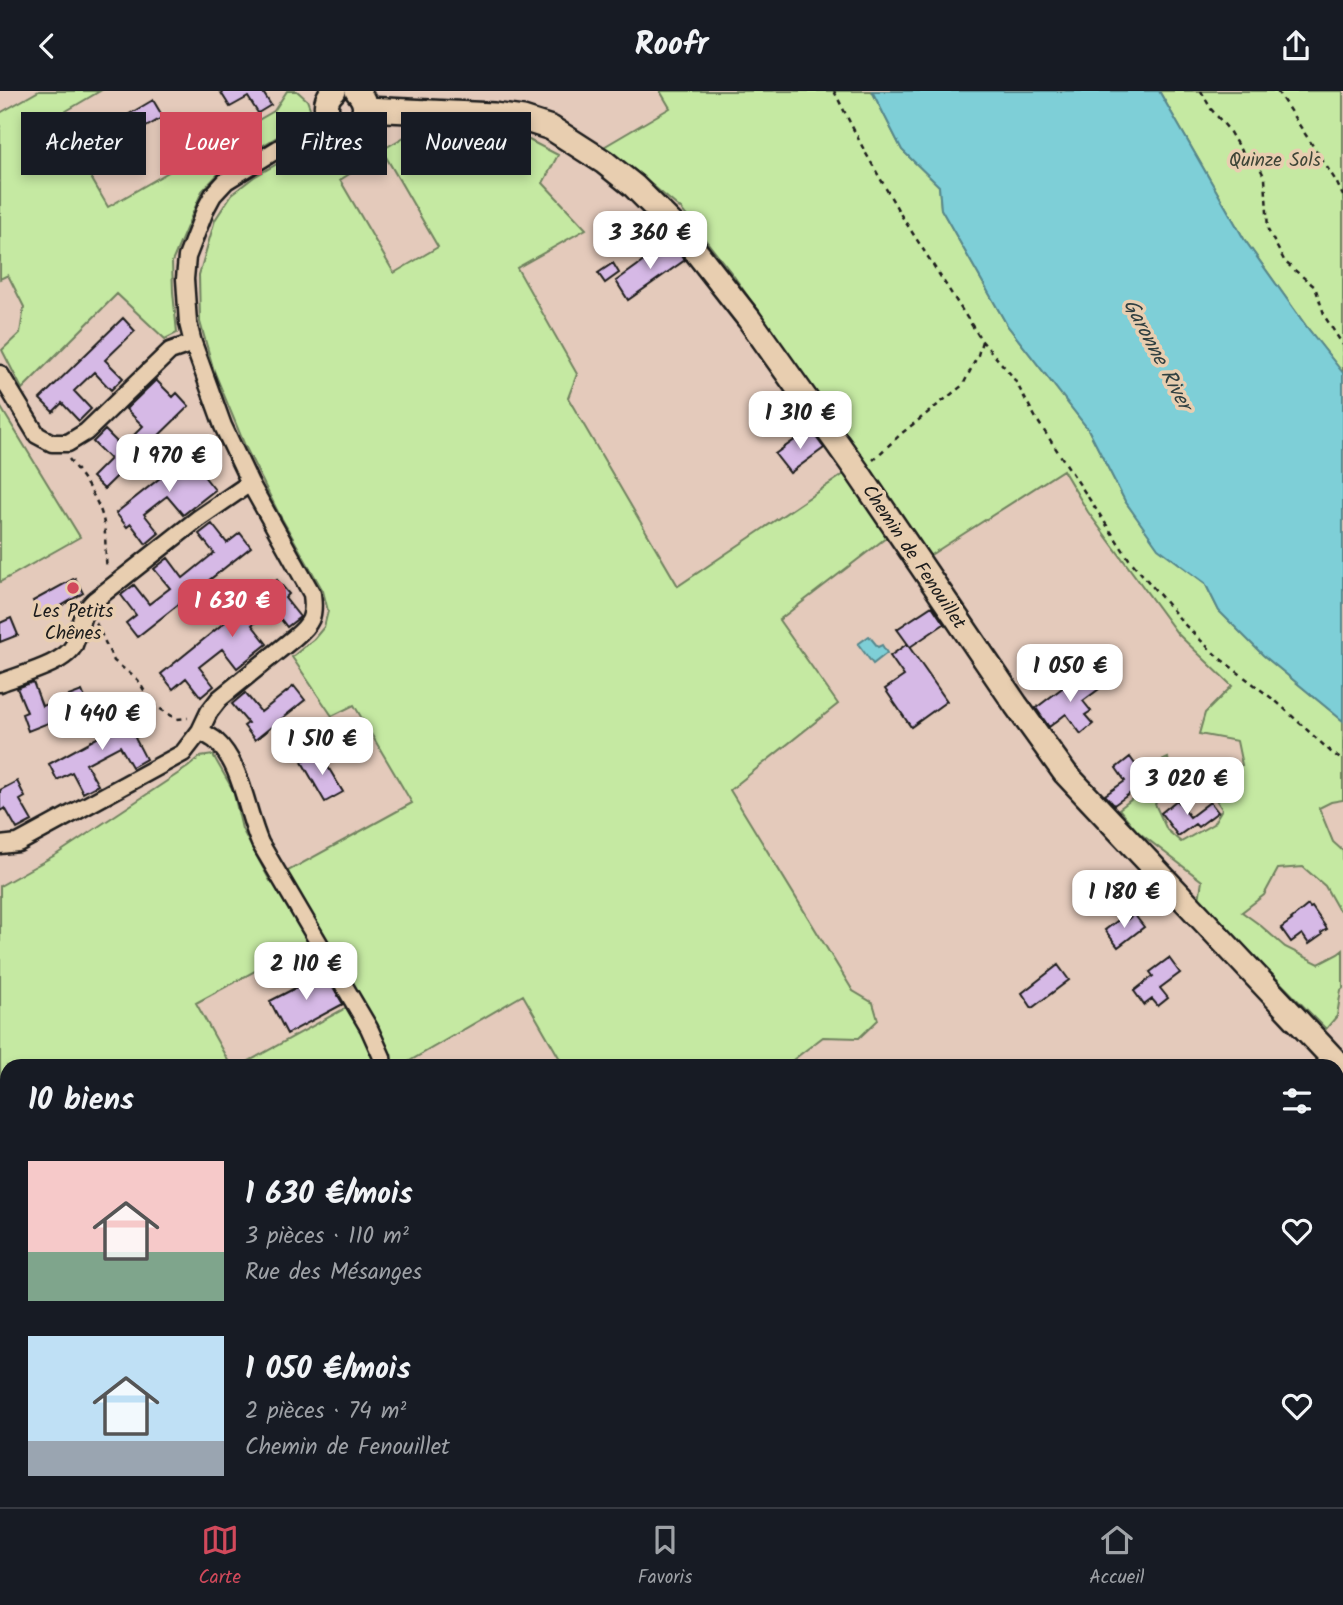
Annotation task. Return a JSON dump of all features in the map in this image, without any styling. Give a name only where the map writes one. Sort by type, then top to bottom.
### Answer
[{"type":"street","name":"Chemin de Fenouillet","points":[[330,98],[337,124],[346,126],[355,124],[362,117],[361,100],[523,118],[551,128],[604,162],[634,187],[683,235],[749,319],[1065,773],[1334,1059]]},
{"type":"street","points":[[0,845],[18,843],[183,753],[219,699],[294,638],[312,618],[312,594],[250,483],[223,426],[193,343],[188,323],[185,279],[187,257],[213,195],[226,181],[330,98]]},
{"type":"street","points":[[0,375],[37,435],[52,443],[62,444],[76,440],[86,432],[170,351],[193,343]]},
{"type":"street","points":[[0,683],[64,657],[73,646],[81,616],[87,608],[199,518],[250,483]]},
{"type":"street","points":[[202,727],[225,753],[242,785],[260,843],[369,1028],[382,1059]]},
{"type":"path","points":[[834,91],[901,215],[982,341],[1013,377],[1037,420],[1129,559],[1185,626],[1218,657],[1278,703],[1343,761]]},
{"type":"path","points":[[1201,91],[1241,151],[1259,166],[1265,179],[1268,230],[1285,262],[1315,286],[1325,317],[1343,345]]},
{"type":"path","points":[[1277,91],[1336,181],[1343,197]]},
{"type":"path","points":[[857,471],[963,385],[975,363],[982,341]]},
{"type":"path","points":[[62,444],[67,456],[92,492],[104,522],[107,570],[118,582]]},
{"type":"path","points":[[87,608],[114,661],[138,680],[152,704],[177,719],[188,718],[202,727]]},
{"type":"green space","points":[[39,91],[100,91],[64,112],[21,112],[21,175],[90,175],[108,207],[163,175],[217,175],[202,191],[172,262],[177,333],[165,339],[117,294],[22,389],[2,350],[20,333],[24,307],[8,275],[0,279],[0,113]]},
{"type":"green space","points":[[287,91],[297,91],[307,100],[310,108],[308,112],[276,112],[276,138],[262,146],[262,118],[274,111]]},
{"type":"green space","points":[[660,91],[872,91],[902,150],[939,186],[941,209],[1007,325],[1088,429],[1125,501],[1158,547],[1205,583],[1219,611],[1263,655],[1343,721],[1343,800],[1319,808],[1333,842],[1343,851],[1343,912],[1338,909],[1325,886],[1303,867],[1278,869],[1264,895],[1242,912],[1285,947],[1319,964],[1343,950],[1343,988],[1337,1016],[1326,1029],[1199,900],[1202,881],[1137,831],[1119,809],[1153,783],[1153,765],[1168,758],[1172,780],[1155,804],[1167,830],[1181,842],[1213,824],[1222,809],[1211,792],[1220,772],[1242,765],[1237,741],[1199,734],[1205,713],[1232,686],[1177,633],[1088,512],[1063,470],[929,556],[733,275],[681,209],[628,165],[602,148],[670,108]]},
{"type":"green space","name":"Quinze Sols","points":[[1159,91],[1343,91],[1343,373],[1244,239]]},
{"type":"green space","points":[[401,139],[401,175],[531,175],[531,141],[558,155],[543,183],[586,229],[517,268],[577,374],[568,398],[678,586],[847,472],[891,534],[779,620],[838,704],[730,790],[853,991],[873,1003],[878,1020],[859,1038],[823,1037],[794,1059],[560,1059],[523,995],[413,1059],[253,1059],[351,1005],[314,939],[196,1003],[227,1059],[0,1059],[0,886],[57,854],[200,757],[213,755],[233,790],[242,829],[270,881],[412,803],[354,705],[332,716],[292,657],[324,627],[328,611],[323,591],[278,512],[245,446],[214,371],[200,322],[199,275],[215,220],[232,194],[276,165],[276,175],[348,175],[340,180],[394,273],[438,247],[387,159],[387,147]]},
{"type":"green space","points":[[0,406],[80,537],[0,582]]},
{"type":"water","name":"Garonne River","points":[[872,91],[1159,91],[1244,239],[1343,373],[1343,721],[1263,655],[1219,611],[1205,583],[1158,548],[1125,501],[1088,429],[1007,325],[941,209],[939,186],[902,150]]},
{"type":"water","points":[[869,636],[878,647],[882,645],[887,653],[873,664],[858,644]]},
{"type":"building","points":[[220,91],[262,91],[271,105],[257,112],[248,97],[230,107]]},
{"type":"building","points":[[153,100],[160,112],[160,119],[146,127],[146,112],[133,112]]},
{"type":"building","points":[[670,242],[685,260],[628,300],[616,281]]},
{"type":"building","points":[[613,263],[619,273],[605,283],[598,273]]},
{"type":"building","points":[[123,318],[135,331],[105,360],[123,378],[111,390],[94,372],[74,391],[91,409],[79,421],[62,403],[53,412],[40,399]]},
{"type":"building","points":[[156,380],[173,397],[177,393],[189,406],[104,489],[92,477],[110,459],[93,442],[105,430],[122,447],[143,426],[126,409]]},
{"type":"building","points":[[810,429],[824,448],[790,473],[775,454]]},
{"type":"building","points":[[199,447],[210,461],[199,470],[215,490],[183,515],[167,496],[163,499],[144,514],[159,533],[146,544],[131,524],[127,527],[116,513]]},
{"type":"building","points":[[212,524],[227,543],[240,533],[251,547],[137,637],[126,623],[136,615],[121,595],[134,585],[149,604],[170,588],[154,569],[168,558],[183,578],[214,553],[199,534]]},
{"type":"building","points":[[75,578],[83,593],[42,617],[33,601]]},
{"type":"building","points":[[277,580],[289,594],[285,598],[300,617],[287,627],[272,608],[252,625],[267,644],[237,668],[222,649],[199,667],[214,686],[201,697],[186,678],[173,689],[161,674]]},
{"type":"building","points":[[932,606],[944,624],[910,647],[897,629]]},
{"type":"building","points":[[11,618],[18,635],[0,642],[0,623]]},
{"type":"building","points":[[907,644],[947,701],[911,727],[885,689],[904,676],[890,656]]},
{"type":"building","points":[[1087,673],[1099,689],[1083,701],[1091,711],[1085,715],[1093,724],[1081,734],[1066,714],[1049,727],[1036,708],[1074,679],[1076,681]]},
{"type":"building","points":[[33,682],[42,706],[82,691],[89,707],[28,731],[22,714],[27,712],[17,688]]},
{"type":"building","points":[[294,686],[305,700],[255,740],[244,726],[248,723],[232,704],[245,693],[261,712]]},
{"type":"building","points":[[141,714],[149,730],[135,738],[146,759],[132,767],[120,746],[86,764],[98,785],[83,793],[72,772],[57,780],[49,764]]},
{"type":"building","points":[[319,752],[343,792],[325,802],[302,762]]},
{"type":"building","points":[[1130,757],[1147,781],[1114,805],[1105,795],[1125,781],[1116,768]]},
{"type":"building","points":[[17,781],[25,797],[20,800],[32,821],[17,829],[5,808],[0,811],[0,790]]},
{"type":"building","points":[[1177,800],[1190,817],[1210,802],[1218,812],[1198,827],[1195,824],[1178,836],[1161,813]]},
{"type":"building","points":[[1308,905],[1327,929],[1309,944],[1302,934],[1291,942],[1281,928]]},
{"type":"building","points":[[1134,914],[1144,927],[1118,947],[1105,930],[1120,919],[1123,923]]},
{"type":"building","points":[[1169,958],[1180,973],[1160,988],[1168,998],[1158,1006],[1152,999],[1144,1005],[1134,991],[1153,976],[1150,972]]},
{"type":"building","points":[[1058,965],[1069,980],[1032,1008],[1022,993]]},
{"type":"building","points":[[323,970],[343,1004],[287,1034],[270,1001],[307,982],[305,979]]},
{"type":"place","name":"Les Petits Chênes","points":[[73,588]]}]
